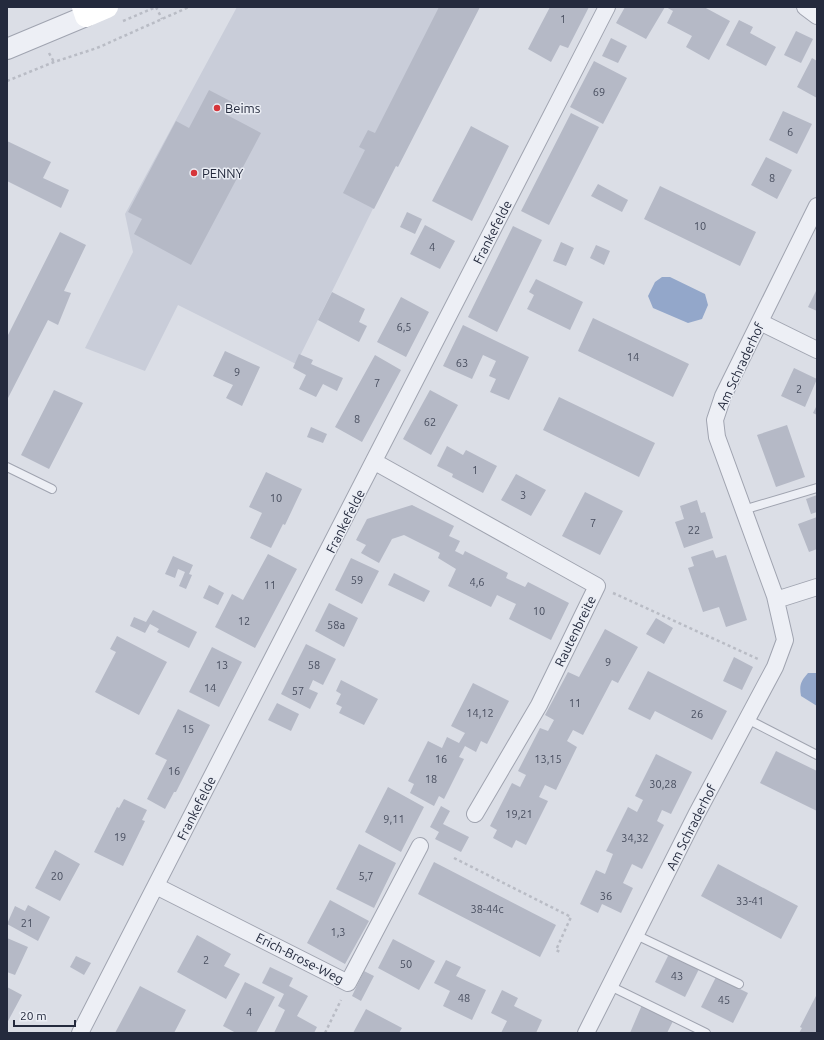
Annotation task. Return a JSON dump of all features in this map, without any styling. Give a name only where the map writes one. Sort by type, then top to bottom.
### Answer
[{"type":"main road","points":[[84,11],[107,7]]},
{"type":"street","name":"Frankefelde","points":[[80,1033],[375,462],[607,7]]},
{"type":"street","points":[[805,7],[817,16]]},
{"type":"street","points":[[7,49],[84,11]]},
{"type":"street","name":"Am Schraderhof","points":[[586,1033],[775,667],[785,640],[776,600],[717,437],[715,420],[723,396],[817,206]]},
{"type":"street","points":[[760,322],[817,350]]},
{"type":"street","name":"Rautenbreite","points":[[375,462],[597,586],[539,705],[475,814]]},
{"type":"street","points":[[776,600],[817,587]]},
{"type":"street","name":"Erich-Brose-Weg","points":[[156,886],[348,983],[420,846]]},
{"type":"lane","points":[[7,467],[52,489]]},
{"type":"lane","points":[[743,510],[817,488]]},
{"type":"lane","points":[[748,719],[817,755]]},
{"type":"lane","points":[[636,935],[739,984]]},
{"type":"lane","points":[[610,986],[706,1033]]},
{"type":"path","points":[[156,7],[162,18]]},
{"type":"path","points":[[7,81],[54,62],[97,48],[189,7]]},
{"type":"path","points":[[597,586],[775,667]]},
{"type":"path","points":[[454,858],[571,918],[556,950],[560,952]]},
{"type":"path","points":[[325,1033],[348,983]]},
{"type":"shaded area","points":[[237,7],[473,7],[296,364],[178,305],[145,371],[85,348],[133,252],[125,214]]},
{"type":"water","points":[[662,277],[670,277],[705,294],[708,305],[702,319],[688,323],[653,308],[648,296],[655,282]]},
{"type":"water","points":[[808,673],[817,673],[817,706],[801,696],[801,683]]},
{"type":"building","points":[[439,7],[480,7],[398,167],[396,166],[374,209],[343,193],[365,150],[359,147],[368,130],[375,133]]},
{"type":"building","points":[[550,7],[589,7],[568,48],[560,45],[551,62],[528,49]]},
{"type":"building","points":[[625,7],[665,7],[646,39],[616,23]]},
{"type":"building","points":[[666,7],[704,7],[730,21],[709,60],[686,47],[692,36],[667,23],[673,11]]},
{"type":"building","points":[[739,20],[753,27],[750,33],[776,47],[766,66],[726,45]]},
{"type":"building","points":[[796,31],[813,39],[801,63],[784,55]]},
{"type":"building","points":[[611,38],[627,46],[618,63],[602,56]]},
{"type":"building","points":[[812,58],[817,61],[817,98],[797,87]]},
{"type":"building","points":[[594,61],[627,78],[603,124],[570,107]]},
{"type":"building","name":"PENNY","points":[[209,90],[234,103],[227,115],[261,133],[191,265],[134,234],[142,219],[128,212],[176,121],[189,128]]},
{"type":"building","points":[[783,111],[812,124],[797,154],[769,140]]},
{"type":"building","points":[[571,113],[599,127],[549,225],[521,211]]},
{"type":"building","points":[[471,126],[509,146],[472,221],[432,201]]},
{"type":"building","points":[[7,141],[51,162],[43,178],[69,190],[61,208],[7,181]]},
{"type":"building","points":[[766,157],[792,170],[777,199],[751,185]]},
{"type":"building","points":[[598,184],[628,200],[622,212],[591,196]]},
{"type":"building","points":[[660,186],[756,232],[740,266],[644,219]]},
{"type":"building","points":[[407,212],[422,219],[415,234],[400,227]]},
{"type":"building","points":[[425,225],[455,241],[440,269],[410,254]]},
{"type":"building","points":[[513,226],[542,240],[497,332],[468,317]]},
{"type":"building","points":[[60,232],[86,245],[64,291],[71,293],[58,325],[48,320],[7,400],[7,337]]},
{"type":"building","points":[[561,242],[574,248],[566,266],[553,261]]},
{"type":"building","points":[[596,245],[610,251],[604,265],[590,258]]},
{"type":"building","points":[[536,279],[583,302],[570,330],[527,309],[534,295],[529,292]]},
{"type":"building","points":[[817,289],[817,311],[808,307]]},
{"type":"building","points":[[332,292],[365,309],[359,322],[367,326],[359,342],[318,320]]},
{"type":"building","points":[[401,297],[429,312],[406,357],[377,342]]},
{"type":"building","points":[[593,318],[689,364],[673,397],[578,351]]},
{"type":"building","points":[[463,325],[529,357],[509,400],[490,392],[496,379],[489,376],[496,361],[483,355],[472,379],[443,366]]},
{"type":"building","points":[[225,351],[260,367],[242,406],[226,398],[233,385],[213,376]]},
{"type":"building","points":[[299,354],[313,360],[311,364],[343,378],[337,391],[323,384],[316,397],[299,389],[306,375],[293,368]]},
{"type":"building","points":[[375,355],[401,370],[362,442],[335,427]]},
{"type":"building","points":[[794,368],[817,379],[805,407],[781,396]]},
{"type":"building","points":[[54,390],[83,403],[49,469],[21,455]]},
{"type":"building","points":[[430,390],[458,405],[431,455],[403,439]]},
{"type":"building","points":[[559,397],[655,443],[639,477],[543,430]]},
{"type":"building","points":[[817,405],[817,415],[813,413]]},
{"type":"building","points":[[787,425],[805,477],[776,487],[757,435]]},
{"type":"building","points":[[311,427],[327,434],[323,443],[307,437]]},
{"type":"building","points":[[447,446],[463,455],[466,450],[497,466],[483,493],[452,477],[453,474],[437,466]]},
{"type":"building","points":[[266,472],[302,489],[285,525],[283,524],[271,548],[250,538],[262,513],[249,507]]},
{"type":"building","points":[[516,474],[546,490],[531,516],[501,500]]},
{"type":"building","points":[[585,492],[623,511],[600,555],[562,536]]},
{"type":"building","points":[[817,495],[817,512],[811,514],[806,499]]},
{"type":"building","points":[[697,500],[701,513],[705,512],[713,538],[684,548],[675,522],[684,519],[680,506]]},
{"type":"building","points":[[412,505],[454,526],[449,536],[460,541],[455,551],[463,555],[465,551],[508,573],[506,578],[525,587],[528,582],[569,603],[551,640],[509,619],[516,604],[497,595],[491,607],[448,586],[456,569],[438,558],[440,553],[404,535],[392,539],[379,563],[361,553],[366,545],[356,540],[367,519]]},
{"type":"building","points":[[817,517],[817,549],[809,552],[798,524]]},
{"type":"building","points":[[713,550],[716,558],[726,555],[747,620],[726,627],[719,607],[703,612],[688,568],[694,566],[691,557]]},
{"type":"building","points":[[268,554],[297,569],[255,648],[215,627],[232,594],[243,600]]},
{"type":"building","points":[[173,556],[193,565],[189,574],[192,575],[186,589],[179,586],[185,572],[178,569],[175,578],[165,574]]},
{"type":"building","points":[[351,558],[379,571],[362,604],[335,590]]},
{"type":"building","points":[[394,573],[430,591],[424,602],[388,585]]},
{"type":"building","points":[[209,585],[224,593],[218,605],[203,598]]},
{"type":"building","points":[[329,603],[358,618],[344,647],[315,631]]},
{"type":"building","points":[[153,610],[197,632],[189,648],[157,632],[159,629],[150,624],[145,633],[130,626],[134,617],[146,622]]},
{"type":"building","points":[[656,618],[673,628],[664,644],[646,634]]},
{"type":"building","points":[[605,629],[638,647],[618,683],[612,680],[583,735],[573,730],[567,741],[577,747],[556,790],[545,785],[539,797],[548,801],[526,845],[516,840],[512,848],[493,838],[497,830],[490,826],[512,783],[520,787],[526,775],[518,771],[540,728],[548,731],[554,720],[545,715],[568,672],[579,677]]},
{"type":"building","points":[[117,636],[167,662],[139,715],[95,692],[116,652],[110,649]]},
{"type":"building","points":[[306,644],[336,659],[323,685],[313,680],[309,689],[318,693],[310,709],[281,694]]},
{"type":"building","points":[[212,647],[242,662],[219,707],[189,692]]},
{"type":"building","points":[[734,657],[753,667],[742,690],[723,681]]},
{"type":"building","points":[[648,671],[727,711],[712,740],[655,711],[650,720],[628,709]]},
{"type":"building","points":[[341,680],[378,699],[364,725],[339,713],[342,707],[336,704],[341,694],[336,691]]},
{"type":"building","points":[[473,683],[509,701],[487,744],[481,741],[476,752],[465,746],[459,757],[464,759],[444,799],[439,796],[434,806],[410,793],[414,784],[408,781],[428,741],[442,748],[447,737],[459,743],[465,733],[451,726]]},
{"type":"building","points":[[277,703],[299,714],[291,731],[268,720]]},
{"type":"building","points":[[178,709],[210,725],[176,792],[174,792],[165,809],[147,799],[167,760],[155,754]]},
{"type":"building","points":[[776,751],[817,771],[817,811],[760,783]]},
{"type":"building","points":[[656,754],[692,772],[671,814],[662,810],[657,821],[664,825],[642,869],[632,864],[623,883],[633,888],[621,913],[602,904],[598,913],[580,904],[596,870],[605,874],[613,854],[606,851],[628,807],[637,812],[643,800],[635,796]]},
{"type":"building","points":[[388,787],[424,807],[401,852],[365,832]]},
{"type":"building","points":[[124,799],[147,810],[142,820],[145,821],[123,866],[94,852],[117,807],[119,808]]},
{"type":"building","points":[[441,806],[450,811],[443,824],[469,837],[461,852],[435,839],[439,832],[430,827]]},
{"type":"building","points":[[359,844],[396,863],[374,908],[336,889]]},
{"type":"building","points":[[55,850],[80,864],[60,901],[35,888]]},
{"type":"building","points":[[434,862],[556,925],[540,957],[418,894]]},
{"type":"building","points":[[718,864],[798,906],[781,939],[701,896]]},
{"type":"building","points":[[330,900],[369,921],[345,964],[307,943]]},
{"type":"building","points":[[28,905],[50,917],[38,941],[7,924],[15,906],[25,911]]},
{"type":"building","points":[[197,935],[231,954],[224,966],[240,974],[226,999],[177,972]]},
{"type":"building","points":[[7,938],[28,947],[15,975],[7,972]]},
{"type":"building","points":[[393,939],[435,961],[419,990],[378,968]]},
{"type":"building","points":[[669,954],[699,969],[685,997],[655,982]]},
{"type":"building","points":[[76,956],[91,963],[84,975],[70,967]]},
{"type":"building","points":[[446,960],[461,967],[456,976],[486,990],[472,1020],[443,1006],[450,991],[434,983]]},
{"type":"building","points":[[270,967],[293,978],[289,986],[308,996],[297,1016],[317,1027],[314,1033],[274,1033],[285,1010],[278,1006],[284,994],[262,983]]},
{"type":"building","points":[[364,971],[374,976],[361,1001],[352,996]]},
{"type":"building","points":[[716,977],[748,993],[733,1023],[701,1007]]},
{"type":"building","points":[[245,982],[275,997],[256,1033],[236,1033],[223,1026]]},
{"type":"building","points":[[140,986],[186,1010],[174,1033],[115,1033]]},
{"type":"building","points":[[7,987],[22,995],[7,1023]]},
{"type":"building","points":[[502,990],[518,998],[514,1006],[542,1020],[536,1033],[501,1033],[507,1021],[491,1013]]},
{"type":"building","points":[[817,994],[817,1033],[799,1033],[802,1028],[800,1027]]},
{"type":"building","points":[[642,1005],[674,1019],[667,1033],[630,1033]]},
{"type":"building","points":[[366,1009],[402,1028],[399,1033],[353,1033]]},
{"type":"place","name":"Beims","points":[[217,108]]},
{"type":"place","name":"PENNY","points":[[194,173]]}]
